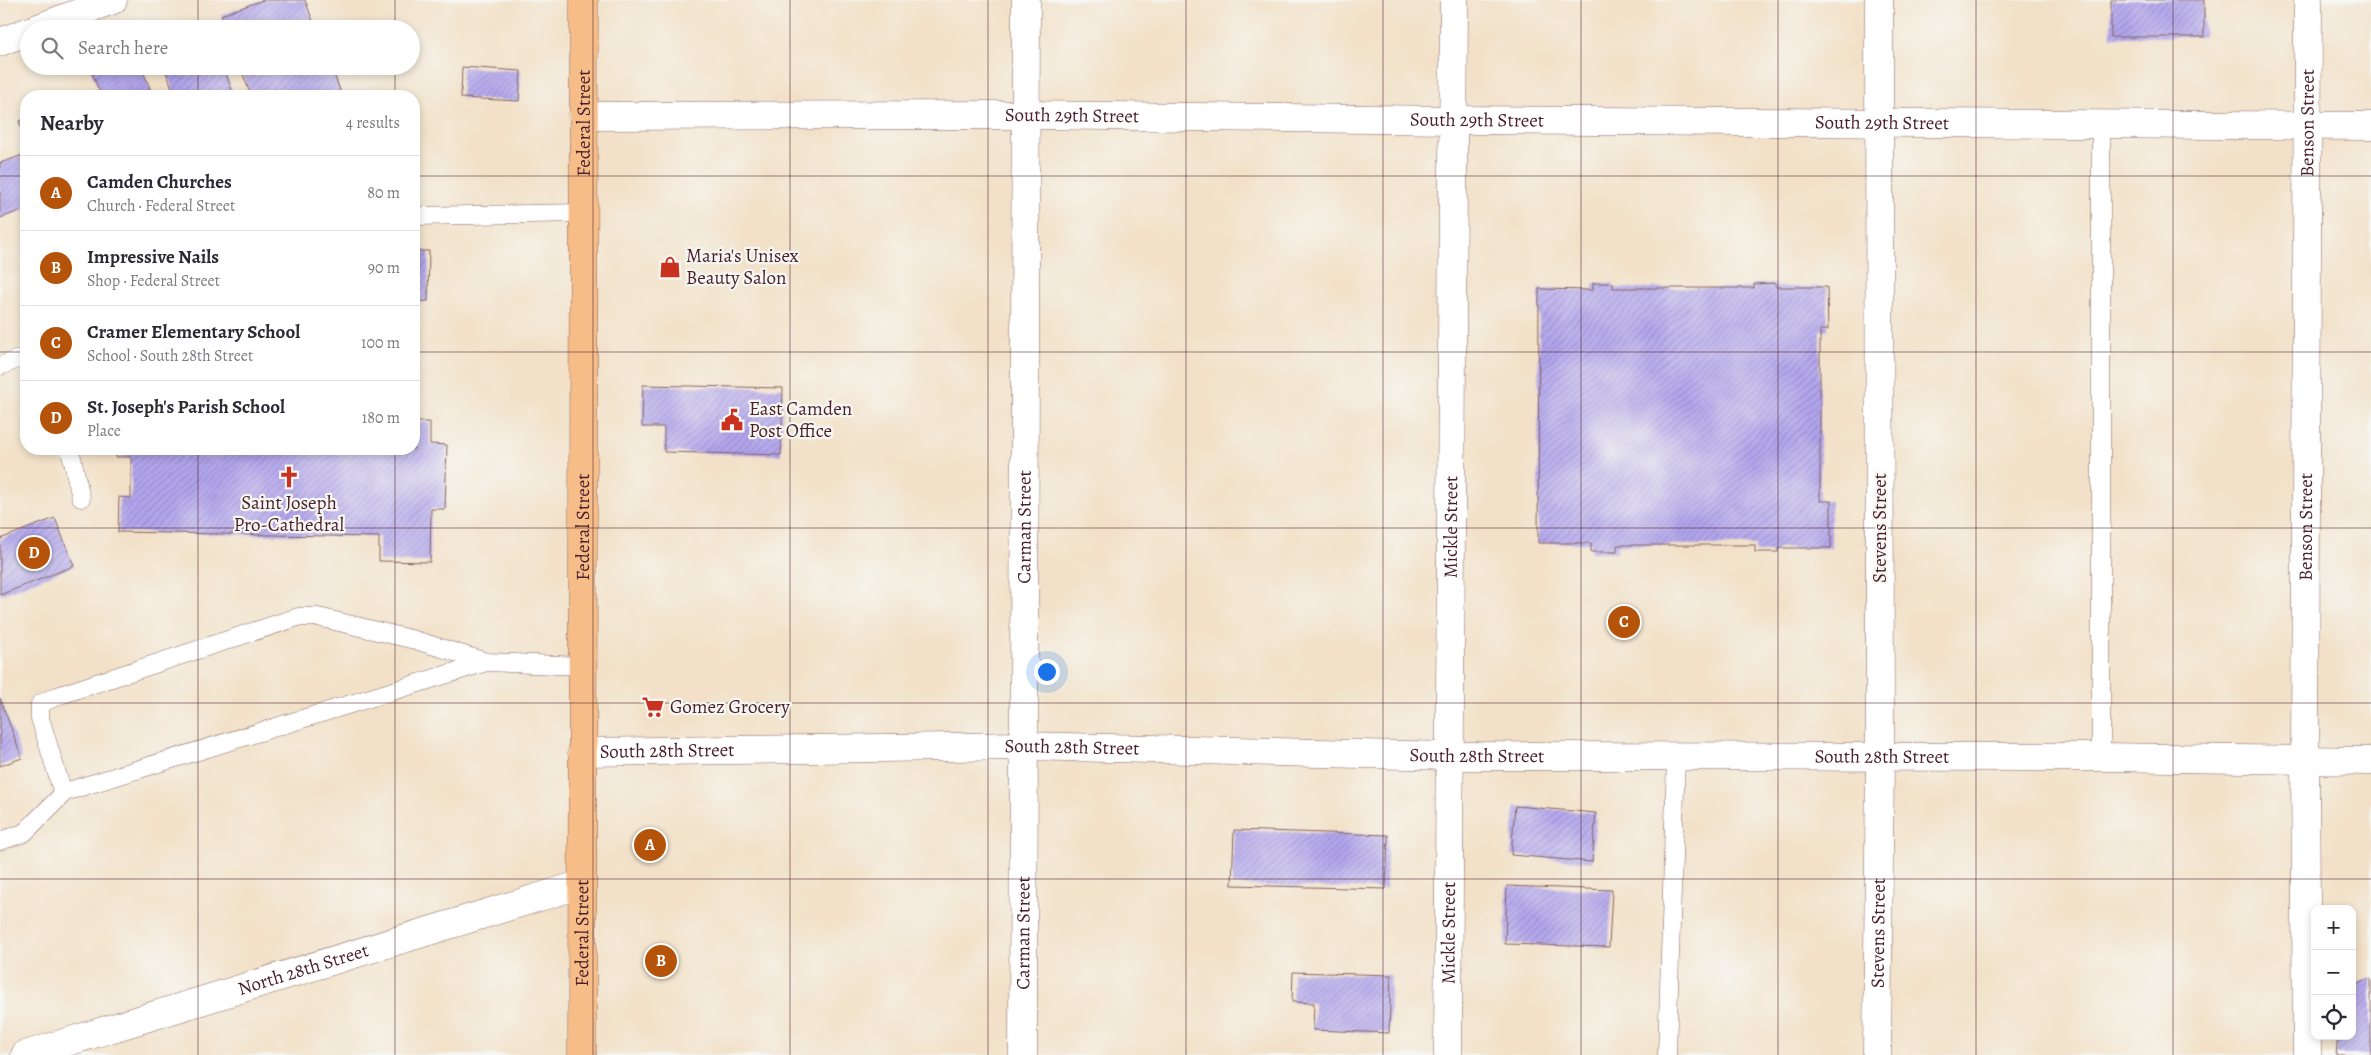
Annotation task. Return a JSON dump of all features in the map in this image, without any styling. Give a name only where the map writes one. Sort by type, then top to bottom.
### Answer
[{"type":"main road","name":"Federal Street","points":[[582,1055],[584,0]]},
{"type":"street","points":[[59,20],[113,0]]},
{"type":"street","name":"Carman Street","points":[[1023,1055],[1026,0]]},
{"type":"street","name":"Mickle Street","points":[[1448,1055],[1454,0]]},
{"type":"street","name":"Stevens Street","points":[[1877,1055],[1880,758],[1879,0]]},
{"type":"street","name":"Benson Street","points":[[2307,1055],[2305,760],[2308,0]]},
{"type":"street","points":[[0,42],[20,34]]},
{"type":"street","name":"South 29th Street","points":[[584,116],[1026,115],[2371,126]]},
{"type":"street","name":"South 28th Street","points":[[582,752],[1023,746],[1449,756],[2101,758],[2371,761]]},
{"type":"street","name":"North 28th Street","points":[[25,1055],[582,884]]},
{"type":"lane","points":[[2101,124],[2101,758]]},
{"type":"lane","points":[[420,216],[583,213]]},
{"type":"lane","points":[[0,366],[20,358]]},
{"type":"lane","points":[[71,455],[81,498]]},
{"type":"lane","points":[[65,792],[62,790],[40,718],[40,704],[57,696],[298,617],[318,617],[416,640],[487,662],[582,666]]},
{"type":"lane","points":[[0,841],[24,833],[65,792],[487,662]]},
{"type":"lane","points":[[1667,1055],[1676,758]]},
{"type":"building","points":[[263,0],[305,0],[313,20],[223,20],[221,15]]},
{"type":"building","points":[[2111,0],[2204,0],[2204,37],[2111,37]]},
{"type":"building","points":[[462,67],[521,71],[519,101],[461,98]]},
{"type":"building","points":[[93,75],[145,75],[151,90],[99,90]]},
{"type":"building","points":[[167,75],[226,75],[232,90],[173,90]]},
{"type":"building","points":[[243,75],[334,75],[340,90],[249,90]]},
{"type":"building","points":[[20,156],[20,211],[0,218],[0,163]]},
{"type":"building","points":[[420,251],[429,251],[428,301],[420,302]]},
{"type":"building","points":[[1593,283],[1613,283],[1613,288],[1754,288],[1754,284],[1776,283],[1776,287],[1827,287],[1828,330],[1820,330],[1820,501],[1831,501],[1831,548],[1778,548],[1778,552],[1755,552],[1755,545],[1617,545],[1617,552],[1591,552],[1591,543],[1538,543],[1539,289],[1593,290]]},
{"type":"building","points":[[643,385],[783,388],[781,455],[664,452],[664,427],[642,427]]},
{"type":"building","name":"Saint Joseph Pro-Cathedral","points":[[420,422],[430,422],[430,444],[447,445],[445,509],[431,509],[430,562],[379,561],[379,537],[118,532],[119,497],[131,498],[131,457],[116,457],[116,455],[420,455]]},
{"type":"building","points":[[55,518],[74,566],[0,595],[0,539]]},
{"type":"building","points":[[0,698],[22,758],[0,766]]},
{"type":"building","points":[[1515,806],[1596,813],[1592,862],[1511,855]]},
{"type":"building","points":[[1234,830],[1388,835],[1386,889],[1232,885]]},
{"type":"building","points":[[1507,886],[1612,890],[1609,947],[1505,944]]},
{"type":"building","points":[[1293,972],[1391,975],[1389,1033],[1313,1030],[1314,1003],[1292,1002]]},
{"type":"building","points":[[2371,978],[2371,1055],[2336,1055],[2338,1040],[2356,1040],[2356,984]]},
{"type":"place","name":"Maria's Unisex Beauty Salon","points":[[670,267]]},
{"type":"place","name":"East Camden Post Office","points":[[732,420]]},
{"type":"place","name":"Saint Joseph Pro-Cathedral","points":[[289,477]]},
{"type":"place","name":"St. Joseph's Parish School","points":[[34,553]]},
{"type":"place","name":"Cramer Elementary School","points":[[1624,622]]},
{"type":"place","name":"Gomez Grocery","points":[[653,707]]},
{"type":"place","name":"Camden Churches","points":[[650,845]]},
{"type":"place","name":"Impressive Nails","points":[[661,961]]}]
